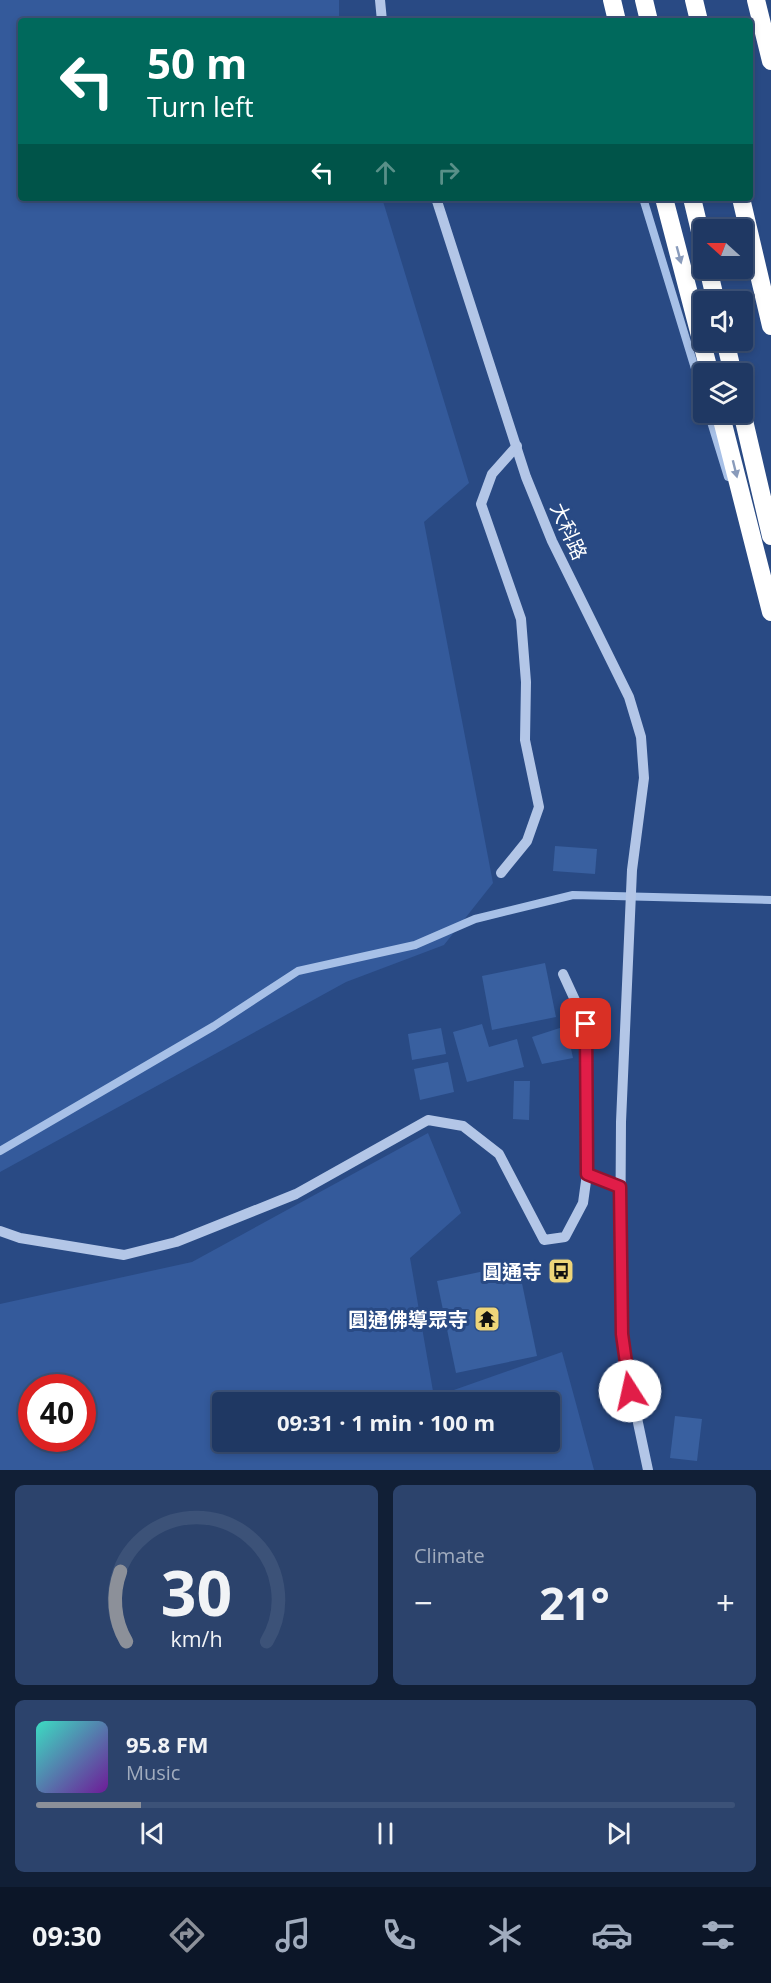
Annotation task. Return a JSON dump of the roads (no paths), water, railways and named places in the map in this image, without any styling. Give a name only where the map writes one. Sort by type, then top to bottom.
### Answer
[{"type":"highway","points":[[612,0],[616,18]]},
{"type":"highway","points":[[644,0],[648,18]]},
{"type":"highway","points":[[694,0],[698,18]]},
{"type":"highway","points":[[756,0],[771,61]]},
{"type":"highway","points":[[665,201],[707,363]]},
{"type":"highway","points":[[693,201],[697,219]]},
{"type":"highway","points":[[742,201],[771,326]]},
{"type":"highway","points":[[723,423],[771,612]]},
{"type":"highway","points":[[745,423],[771,536]]},
{"type":"street","points":[[380,0],[382,18]]},
{"type":"street","name":"大科路","points":[[437,201],[526,477],[552,541],[629,697],[641,737],[644,778],[632,879],[620,1187]]},
{"type":"street","points":[[501,873],[527,841],[539,807],[525,740],[526,682],[521,619],[482,504],[492,474],[517,446]]},
{"type":"street","points":[[0,1231],[20,1238],[124,1255],[176,1242],[296,1194],[428,1120],[462,1126],[499,1154],[544,1240],[565,1237],[583,1203],[587,1174],[586,1024],[563,974]]},
{"type":"street","points":[[587,1174],[620,1187],[623,1352],[648,1470]]},
{"type":"waterway","points":[[644,201],[693,363]]},
{"type":"waterway","points":[[711,423],[728,477]]},
{"type":"waterway","points":[[0,1151],[214,1026],[298,971],[415,945],[475,919],[573,895],[771,900]]},
{"type":"place","name":"圓通寺","points":[[561,1271]]},
{"type":"place","name":"圓通佛導眾寺","points":[[487,1319]]}]
